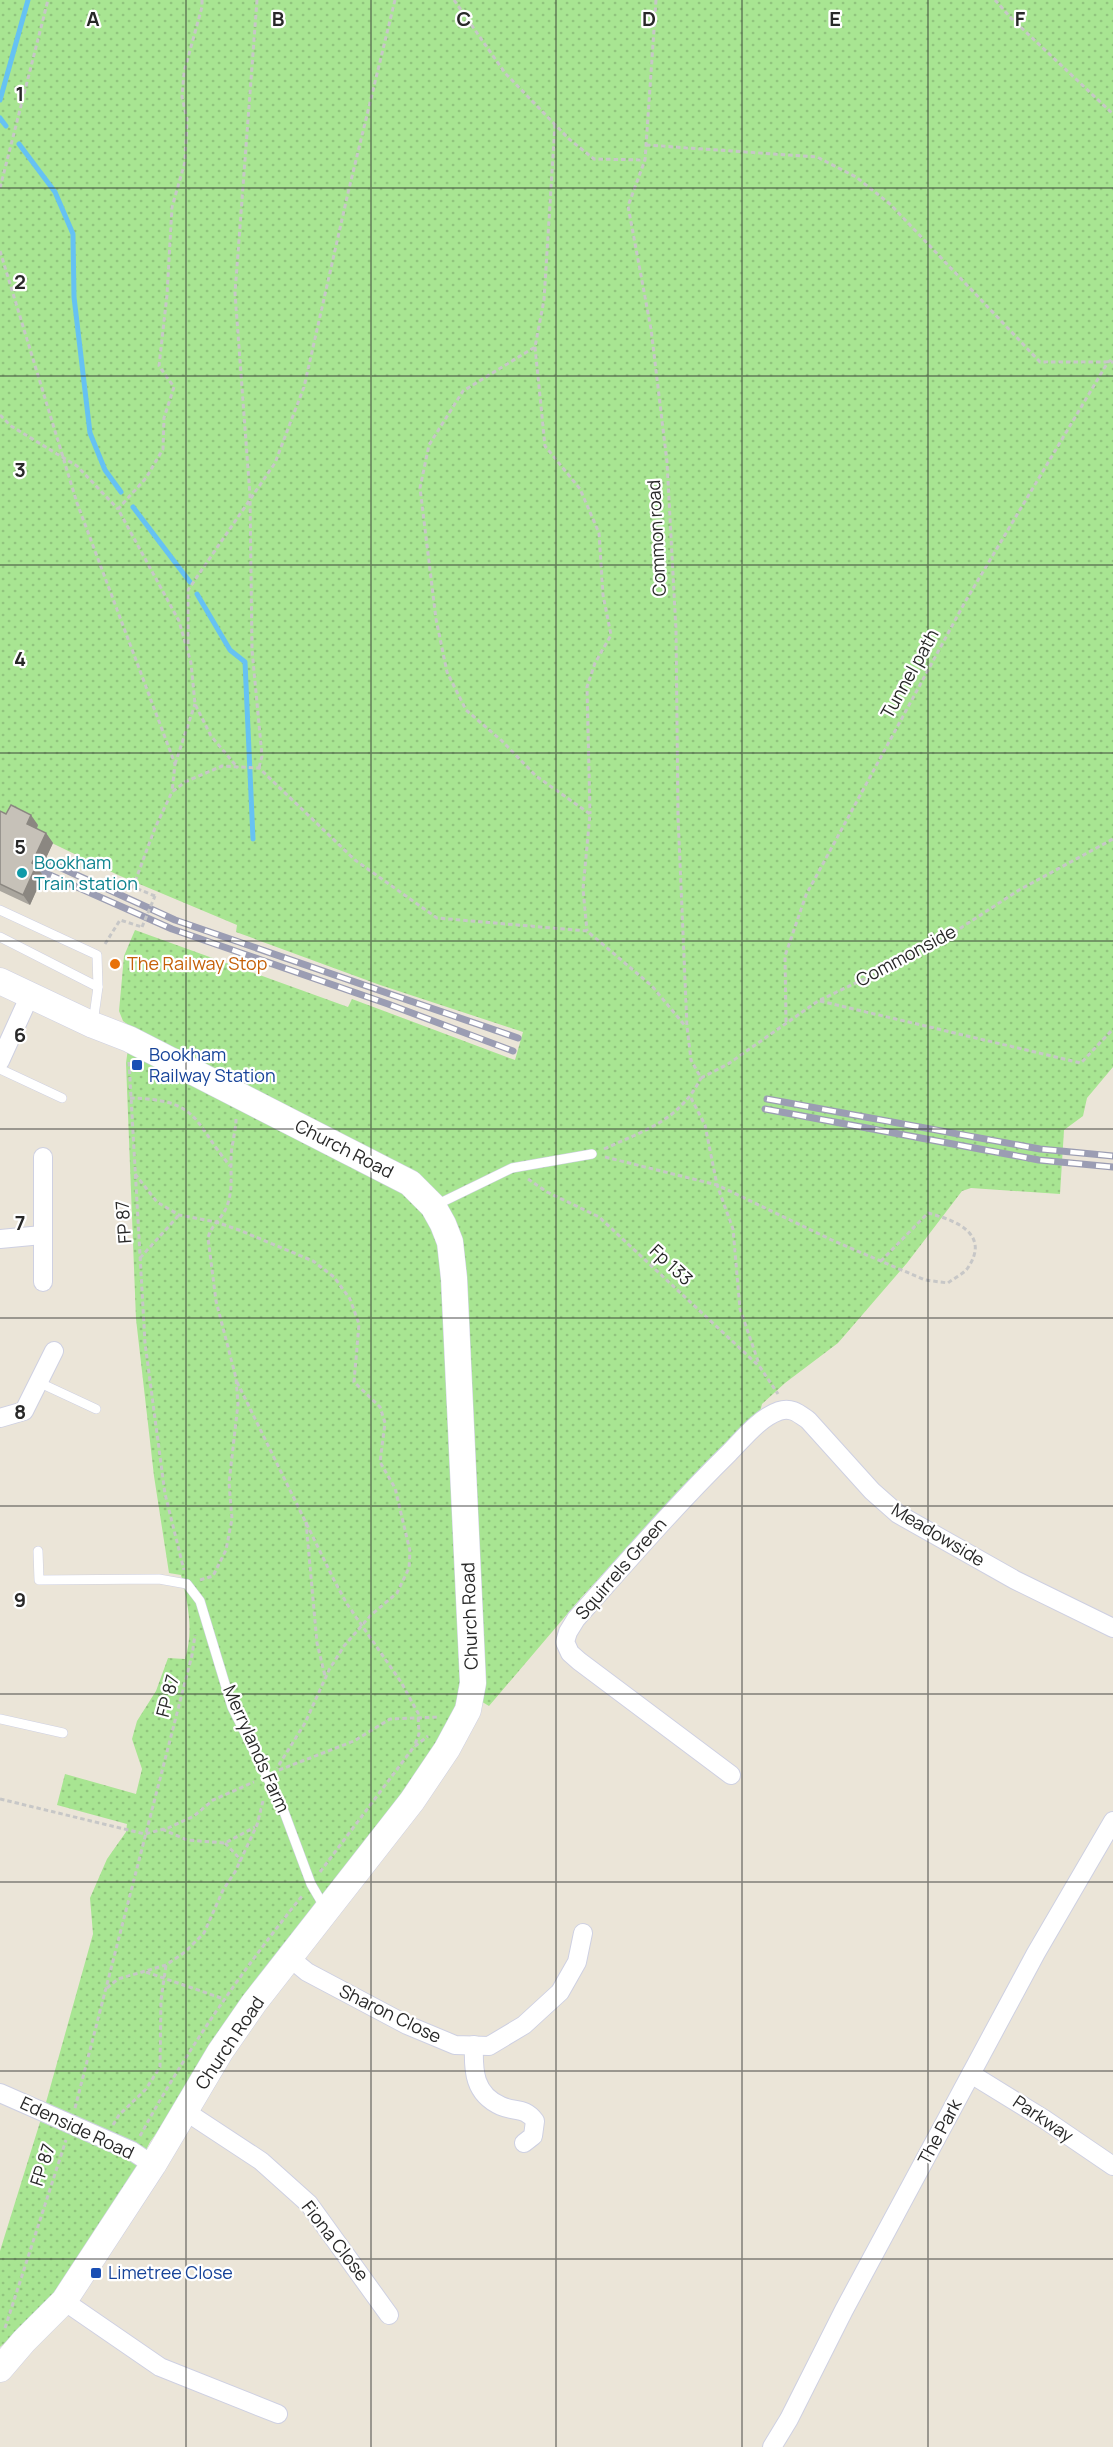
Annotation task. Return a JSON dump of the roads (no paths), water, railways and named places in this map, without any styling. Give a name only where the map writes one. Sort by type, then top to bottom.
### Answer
[{"type":"street","name":"Church Road","points":[[0,981],[93,1025],[129,1039],[410,1184],[433,1206],[450,1242],[454,1278],[473,1683],[468,1710],[447,1749],[412,1801],[220,2052],[153,2165],[64,2301],[0,2369]]},
{"type":"street","points":[[0,1061],[30,995]]},
{"type":"street","points":[[43,1157],[43,1282]]},
{"type":"street","points":[[0,1239],[42,1235]]},
{"type":"street","points":[[0,1418],[24,1411],[54,1351]]},
{"type":"street","name":"Meadowside","points":[[789,1410],[808,1420],[872,1491],[898,1514],[1015,1580],[1113,1628]]},
{"type":"street","name":"Squirrels Green","points":[[730,1775],[579,1661],[570,1653],[565,1642],[576,1619],[679,1502],[755,1428],[771,1415],[789,1410]]},
{"type":"street","name":"The Park","points":[[772,2447],[1036,1953],[1113,1821]]},
{"type":"street","name":"Sharon Close","points":[[290,1958],[307,1972],[406,2025],[455,2044],[489,2046],[524,2025],[560,1992],[577,1962],[583,1933]]},
{"type":"street","points":[[474,2045],[472,2072],[486,2095],[501,2106],[529,2113],[535,2121],[533,2136],[524,2143]]},
{"type":"street","name":"Parkway","points":[[971,2074],[1035,2113],[1113,2166]]},
{"type":"street","name":"Edenside Road","points":[[0,2093],[70,2126],[132,2151],[153,2165]]},
{"type":"street","name":"Fiona Close","points":[[185,2111],[261,2161],[309,2204],[389,2315]]},
{"type":"street","points":[[64,2301],[160,2367],[278,2414]]},
{"type":"lane","points":[[0,910],[97,955],[98,987],[93,1025]]},
{"type":"lane","points":[[0,937],[98,987]]},
{"type":"lane","points":[[0,1069],[62,1098]]},
{"type":"lane","points":[[433,1206],[512,1168],[592,1154]]},
{"type":"lane","points":[[38,1382],[96,1409]]},
{"type":"lane","name":"Merrylands Farm","points":[[38,1551],[39,1580],[159,1579],[188,1584],[200,1601],[232,1707],[283,1809],[311,1884],[328,1911]]},
{"type":"lane","points":[[0,1719],[63,1733]]},
{"type":"waterway","points":[[0,100],[28,0]]},
{"type":"waterway","points":[[0,118],[6,126]]},
{"type":"waterway","points":[[19,144],[55,192],[73,234],[74,297],[90,433],[105,470],[121,492]]},
{"type":"waterway","points":[[133,507],[190,582]]},
{"type":"waterway","points":[[197,594],[230,650],[245,662],[253,839]]},
{"type":"railway","points":[[0,840],[175,920],[518,1038]]},
{"type":"railway","points":[[0,853],[172,929],[388,1004],[513,1051]]},
{"type":"railway","points":[[767,1099],[1040,1149],[1113,1156]]},
{"type":"railway","points":[[765,1109],[1039,1160],[1113,1167]]},
{"type":"place","name":"Bookham Train station","points":[[22,873]]},
{"type":"place","name":"The Railway Stop","points":[[115,964]]},
{"type":"place","name":"Bookham Railway Station","points":[[137,1065]]},
{"type":"place","name":"Limetree Close","points":[[96,2273]]}]
